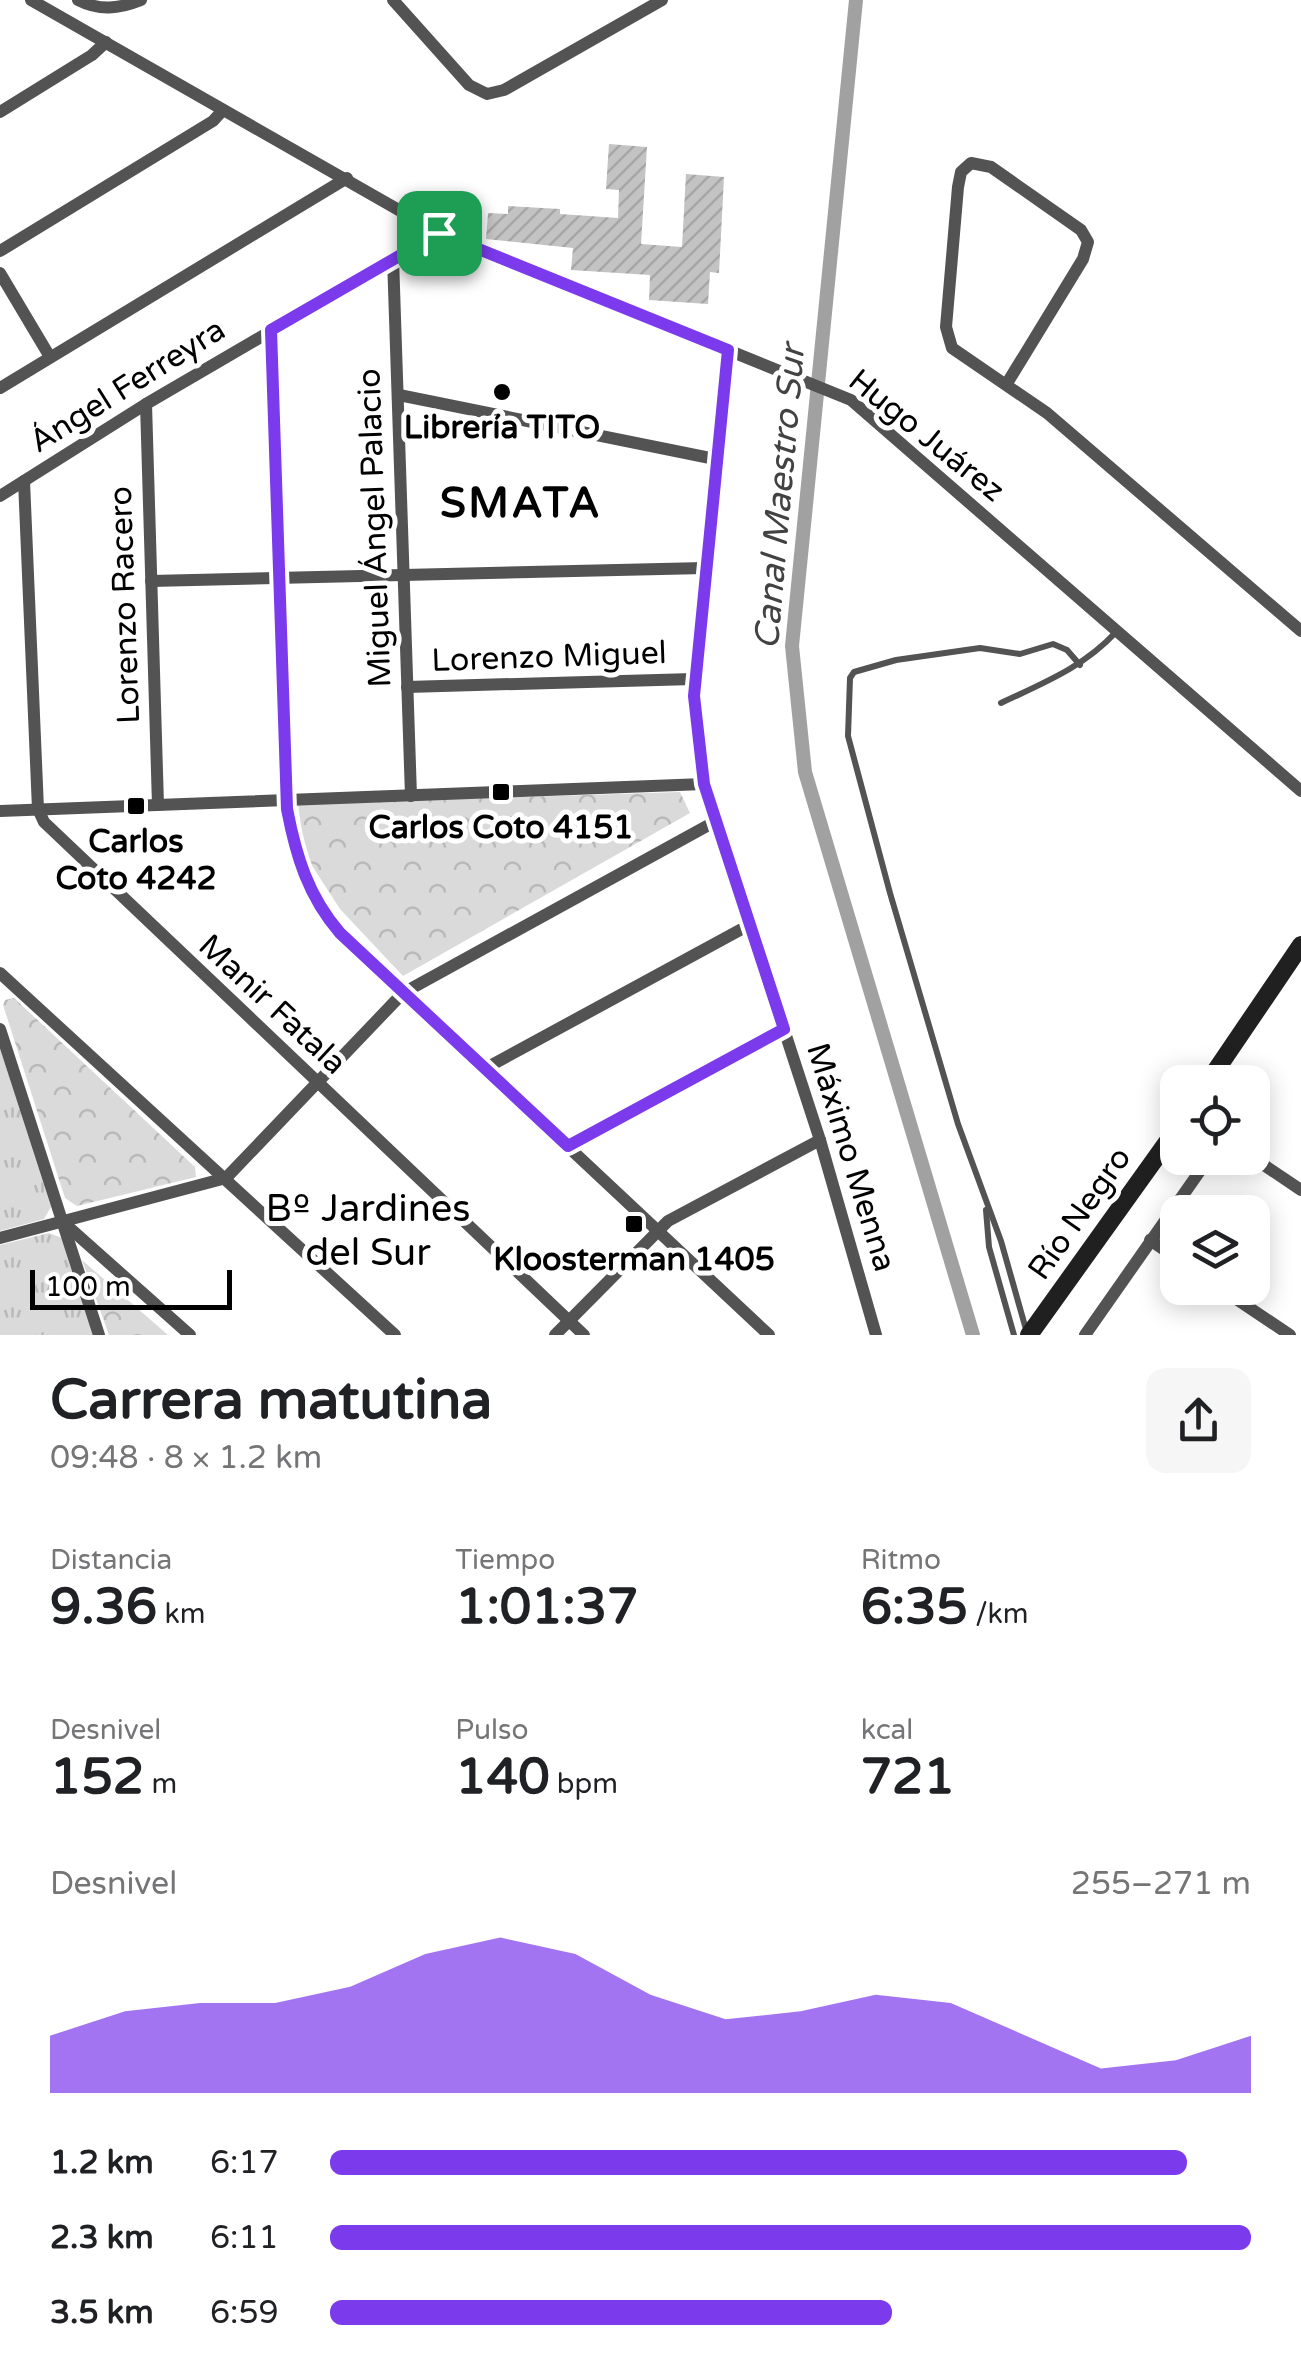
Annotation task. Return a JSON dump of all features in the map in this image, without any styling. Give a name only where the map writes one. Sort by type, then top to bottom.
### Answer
[{"type":"street","name":"Hugo Juárez","points":[[31,0],[439,233],[851,400],[1301,791]]},
{"type":"street","points":[[78,0],[100,7],[124,6],[141,0]]},
{"type":"street","points":[[393,0],[470,85],[487,94],[504,90],[662,0]]},
{"type":"street","points":[[0,112],[92,56],[106,42]]},
{"type":"street","points":[[0,251],[214,120],[223,110]]},
{"type":"street","points":[[1006,385],[1083,259],[1088,242],[1081,230],[992,168],[972,163],[961,172],[958,187],[946,340],[960,357],[1048,413],[1301,631]]},
{"type":"street","points":[[0,388],[347,178]]},
{"type":"street","name":"Ángel Ferreyra","points":[[0,496],[146,404],[439,233]]},
{"type":"street","name":"Miguel Ángel Palacio","points":[[392,258],[411,796]]},
{"type":"street","points":[[0,273],[50,358]]},
{"type":"street","points":[[271,330],[286,800],[298,858],[324,915],[402,993],[769,1335]]},
{"type":"street","name":"Máximo Menna","points":[[728,350],[693,679],[704,784],[820,1140],[876,1335]]},
{"type":"street","points":[[398,396],[715,459]]},
{"type":"street","name":"Lorenzo Racero","points":[[146,404],[158,805]]},
{"type":"street","points":[[24,481],[38,810]]},
{"type":"street","points":[[151,581],[705,568]]},
{"type":"street","name":"Lorenzo Miguel","points":[[407,687],[693,679]]},
{"type":"street","points":[[0,810],[704,784]]},
{"type":"street","name":"Manir Fatala","points":[[38,810],[52,833],[584,1335]]},
{"type":"street","points":[[0,1238],[226,1178],[402,993],[716,821]]},
{"type":"street","points":[[486,1068],[751,924]]},
{"type":"street","points":[[1219,1065],[1301,944]]},
{"type":"street","points":[[0,972],[395,1335]]},
{"type":"street","points":[[0,1029],[100,1335]]},
{"type":"street","points":[[568,1146],[784,1029]]},
{"type":"street","points":[[555,1335],[657,1230],[820,1140]]},
{"type":"street","name":"Río Negro","points":[[1029,1335],[1160,1151]]},
{"type":"street","points":[[1270,1169],[1301,1190]]},
{"type":"street","points":[[1085,1335],[1198,1175]]},
{"type":"street","points":[[62,1221],[190,1335]]},
{"type":"street","points":[[1150,1240],[1160,1247]]},
{"type":"street","points":[[1245,1305],[1290,1335]]},
{"type":"lane","points":[[1001,703],[1080,664],[1116,631]]},
{"type":"lane","points":[[1029,1335],[1002,1241],[985,1204],[947,1089],[848,736],[850,678],[854,672],[896,660],[980,648],[1020,654],[1053,644],[1067,650],[1080,664]]},
{"type":"lane","points":[[985,1204],[989,1248],[1014,1335]]},
{"type":"green space","points":[[680,792],[690,813],[403,976],[340,909],[305,855],[298,804]]},
{"type":"green space","points":[[14,998],[195,1167],[196,1177],[77,1206],[65,1198],[3,1005],[5,1000]]},
{"type":"green space","points":[[0,1048],[51,1207],[44,1219],[0,1231]]},
{"type":"green space","points":[[49,1233],[62,1238],[94,1335],[0,1335],[0,1245]]},
{"type":"green space","points":[[82,1260],[168,1335],[109,1335]]},
{"type":"building","points":[[609,144],[647,147],[641,244],[682,247],[686,174],[724,177],[719,273],[710,272],[708,304],[649,300],[650,275],[571,270],[573,248],[486,239],[488,213],[508,214],[508,206],[618,218],[619,190],[606,189]]},
{"type":"waterway","name":"Canal Maestro Sur","points":[[856,0],[792,646],[805,772],[973,1335]]},
{"type":"place","name":"Librería TITO","points":[[502,392]]},
{"type":"place","name":"Carlos Coto 4151","points":[[501,792]]},
{"type":"place","name":"Carlos Coto 4242","points":[[136,806]]},
{"type":"place","name":"Kloosterman 1405","points":[[634,1224]]},
{"type":"district","name":"SMATA","points":[[521,502]]},
{"type":"district","name":"Bº Jardines del Sur","points":[[368,1230]]},
{"type":"route","points":[[439,233],[728,350],[694,696],[704,784],[784,1029],[568,1146],[402,993],[324,915],[302,873],[287,809],[271,330],[439,233]]}]
